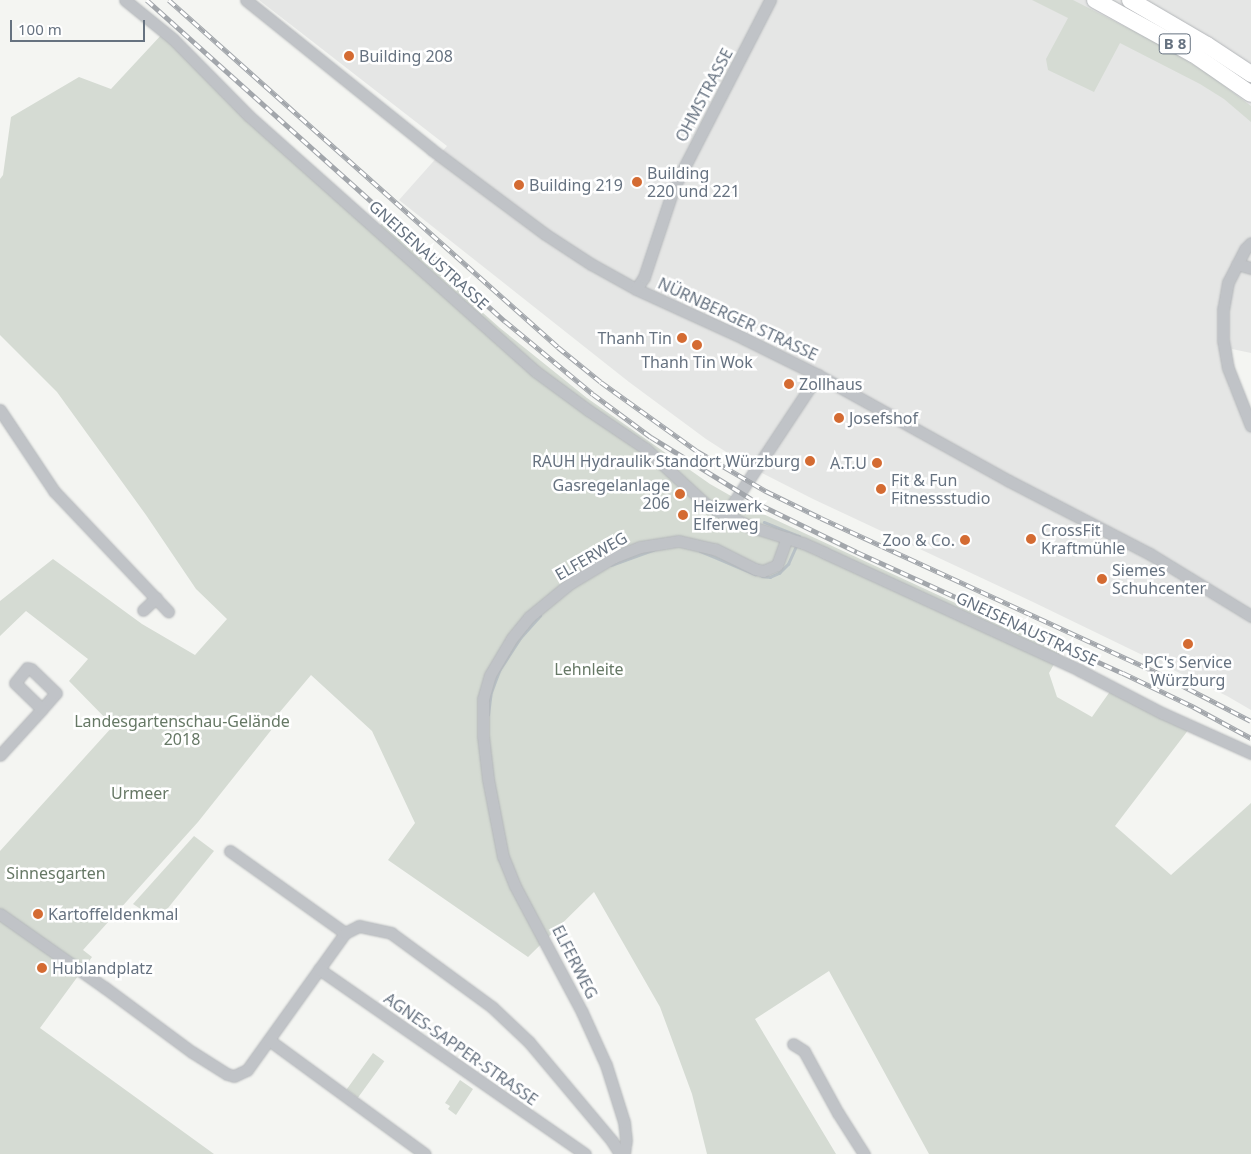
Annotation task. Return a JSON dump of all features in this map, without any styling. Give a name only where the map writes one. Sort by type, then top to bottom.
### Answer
[{"type":"highway","name":"B 8","points":[[1095,0],[1193,54],[1251,94]]},
{"type":"highway","name":"B 8","points":[[1130,0],[1207,45],[1251,74]]},
{"type":"street","name":"GNEISENAUSTRASSE","points":[[125,0],[173,39],[249,116],[535,371],[646,449],[708,506],[726,514]]},
{"type":"street","name":"NÜRNBERGER STRASSE","points":[[246,0],[346,83],[545,234],[636,289],[818,375],[1009,481],[1150,554],[1251,616]]},
{"type":"street","name":"OHMSTRASSE","points":[[636,289],[644,277],[674,187],[765,2]]},
{"type":"street","points":[[1251,243],[1228,282],[1222,309],[1223,340],[1228,368],[1251,426]]},
{"type":"street","points":[[1237,264],[1251,268]]},
{"type":"street","points":[[787,538],[749,526],[726,514],[818,375]]},
{"type":"street","points":[[0,410],[54,491],[168,612]]},
{"type":"street","name":"GNEISENAUSTRASSE","points":[[787,538],[803,543],[1079,670],[1162,713],[1251,753]]},
{"type":"street","name":"ELFERWEG","points":[[624,1154],[626,1140],[624,1122],[606,1065],[582,1012],[515,886],[502,853],[488,778],[483,736],[483,699],[490,674],[512,638],[529,618],[569,584],[614,557],[640,547],[679,542],[716,549],[755,569],[763,571],[777,565],[787,538]]},
{"type":"street","points":[[143,610],[156,598]]},
{"type":"street","points":[[0,755],[42,709]]},
{"type":"street","points":[[230,851],[345,933]]},
{"type":"street","points":[[2,916],[81,970],[192,1052],[227,1074],[234,1076],[246,1070],[270,1040],[345,933],[359,926],[391,933],[492,1007],[529,1042],[612,1141],[620,1154]]},
{"type":"street","name":"AGNES-SAPPER-STRASSE","points":[[319,969],[585,1154]]},
{"type":"street","points":[[270,1040],[425,1154]]},
{"type":"street","points":[[793,1044],[804,1051],[838,1113],[864,1154]]},
{"type":"shaded area","points":[[259,0],[1251,0],[1251,353],[1232,349],[1229,387],[1251,428],[1251,710],[1227,696],[1033,602],[813,499],[748,466],[706,439],[629,382],[399,200],[447,146]]},
{"type":"green space","points":[[1032,0],[1073,0],[1157,43],[1207,73],[1251,106],[1251,122],[1224,99],[1200,84],[1120,43],[1094,92],[1048,70],[1046,59],[1068,18]]},
{"type":"green space","name":"Lehnleite","points":[[163,33],[375,232],[382,223],[500,328],[587,398],[710,484],[759,512],[1061,652],[1049,673],[1057,697],[1092,717],[1111,690],[1189,729],[1115,826],[1171,875],[1251,803],[1251,1154],[929,1154],[829,971],[755,1019],[836,1154],[707,1154],[692,1094],[660,1007],[594,892],[528,957],[388,860],[415,823],[372,731],[311,675],[279,713],[276,724],[198,822],[83,950],[92,957],[40,1028],[214,1154],[0,1154],[0,851],[113,726],[69,681],[88,659],[26,611],[0,636],[0,601],[53,559],[142,624],[195,655],[227,619],[196,589],[146,515],[57,392],[0,335],[0,179],[3,175],[11,117],[79,77],[111,89]]},
{"type":"green space","points":[[194,836],[214,851],[168,908],[153,917],[133,904]]},
{"type":"green space","points":[[373,1053],[384,1061],[358,1098],[347,1089]]},
{"type":"green space","points":[[460,1080],[473,1089],[456,1115],[448,1109],[450,1106],[445,1103]]},
{"type":"waterway","points":[[764,522],[799,536],[798,539]]},
{"type":"waterway","points":[[762,576],[770,577],[779,573],[788,564],[797,544]]},
{"type":"waterway","points":[[611,565],[653,550]]},
{"type":"waterway","points":[[700,551],[755,574]]},
{"type":"waterway","points":[[488,715],[491,692],[500,669],[520,638],[540,616]]},
{"type":"railway","points":[[147,0],[505,321],[593,394],[651,437],[761,505],[857,552],[1123,673],[1194,707],[1251,738]]},
{"type":"railway","points":[[169,0],[558,347],[601,382],[697,451],[766,491],[821,518],[1160,674],[1251,721]]},
{"type":"place","name":"Building 208","points":[[349,56]]},
{"type":"place","name":"Building 220 und 221","points":[[637,182]]},
{"type":"place","name":"Building 219","points":[[519,185]]},
{"type":"place","name":"Thanh Tin","points":[[682,338]]},
{"type":"place","name":"Thanh Tin Wok","points":[[697,345]]},
{"type":"place","name":"Zollhaus","points":[[789,384]]},
{"type":"place","name":"Josefshof","points":[[839,418]]},
{"type":"place","name":"RAUH Hydraulik Standort Würzburg","points":[[810,461]]},
{"type":"place","name":"A.T.U","points":[[877,463]]},
{"type":"place","name":"Fit & Fun Fitnessstudio","points":[[881,489]]},
{"type":"place","name":"Gasregelanlage 206","points":[[680,494]]},
{"type":"place","name":"Heizwerk Elferweg","points":[[683,515]]},
{"type":"place","name":"CrossFit Kraftmühle","points":[[1031,539]]},
{"type":"place","name":"Zoo & Co.","points":[[965,540]]},
{"type":"place","name":"Siemes Schuhcenter","points":[[1102,579]]},
{"type":"place","name":"PC's Service Würzburg","points":[[1188,644]]},
{"type":"place","name":"Kartoffeldenkmal","points":[[38,914]]},
{"type":"place","name":"Hublandplatz","points":[[42,968]]},
{"type":"park label","name":"Landesgartenschau-Gelände 2018","points":[[182,730]]},
{"type":"park label","name":"Urmeer","points":[[140,793]]},
{"type":"park label","name":"Sinnesgarten","points":[[56,873]]}]
